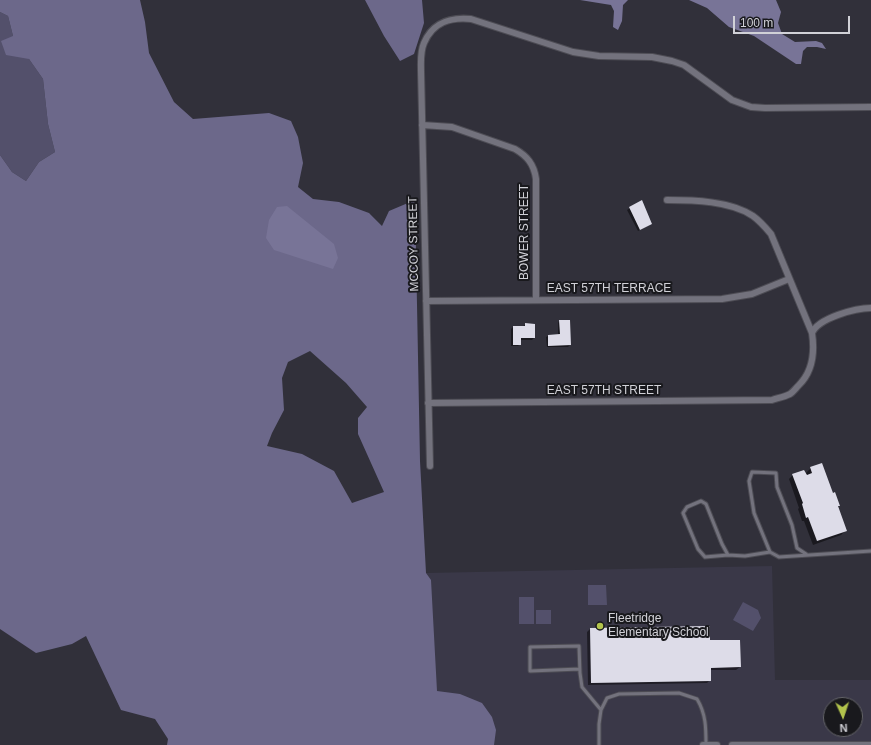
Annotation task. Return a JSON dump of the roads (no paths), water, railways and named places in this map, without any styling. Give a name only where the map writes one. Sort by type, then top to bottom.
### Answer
[{"type":"street","name":"MCCOY STREET","points":[[430,466],[422,125],[422,53],[424,43],[430,32],[436,26],[448,20],[458,18],[470,19],[573,52],[599,56],[652,57],[672,61],[684,65],[732,100],[751,107],[871,107]]},
{"type":"street","name":"BOWER STREET","points":[[422,125],[452,127],[515,149],[524,154],[531,162],[536,179],[536,300]]},
{"type":"street","points":[[667,200],[691,200],[714,203],[739,209],[753,216],[764,225],[771,234],[812,333]]},
{"type":"street","name":"EAST 57TH TERRACE","points":[[426,301],[722,299],[752,294],[790,279]]},
{"type":"street","points":[[812,333],[814,328],[842,313],[871,308]]},
{"type":"street","name":"EAST 57TH STREET","points":[[428,403],[772,400],[790,393],[804,379],[811,367],[814,356],[812,333]]},
{"type":"street","points":[[703,745],[717,745]]},
{"type":"street","points":[[732,745],[871,745]]},
{"type":"lane","points":[[770,552],[754,513],[749,481],[752,472],[776,473],[777,487],[792,525],[797,548],[806,554]]},
{"type":"lane","points":[[728,555],[706,504],[701,501],[687,507],[683,513],[698,550],[705,557],[728,555],[746,556],[770,552],[779,557],[806,554],[834,554],[871,551]]},
{"type":"lane","points":[[580,669],[530,671],[530,647],[579,646],[582,687],[601,710]]},
{"type":"lane","points":[[599,745],[601,710],[608,698],[619,694],[679,693],[697,699],[703,710],[706,726],[706,745]]},
{"type":"place","name":"Fleetridge Elementary School","points":[[600,626]]}]
